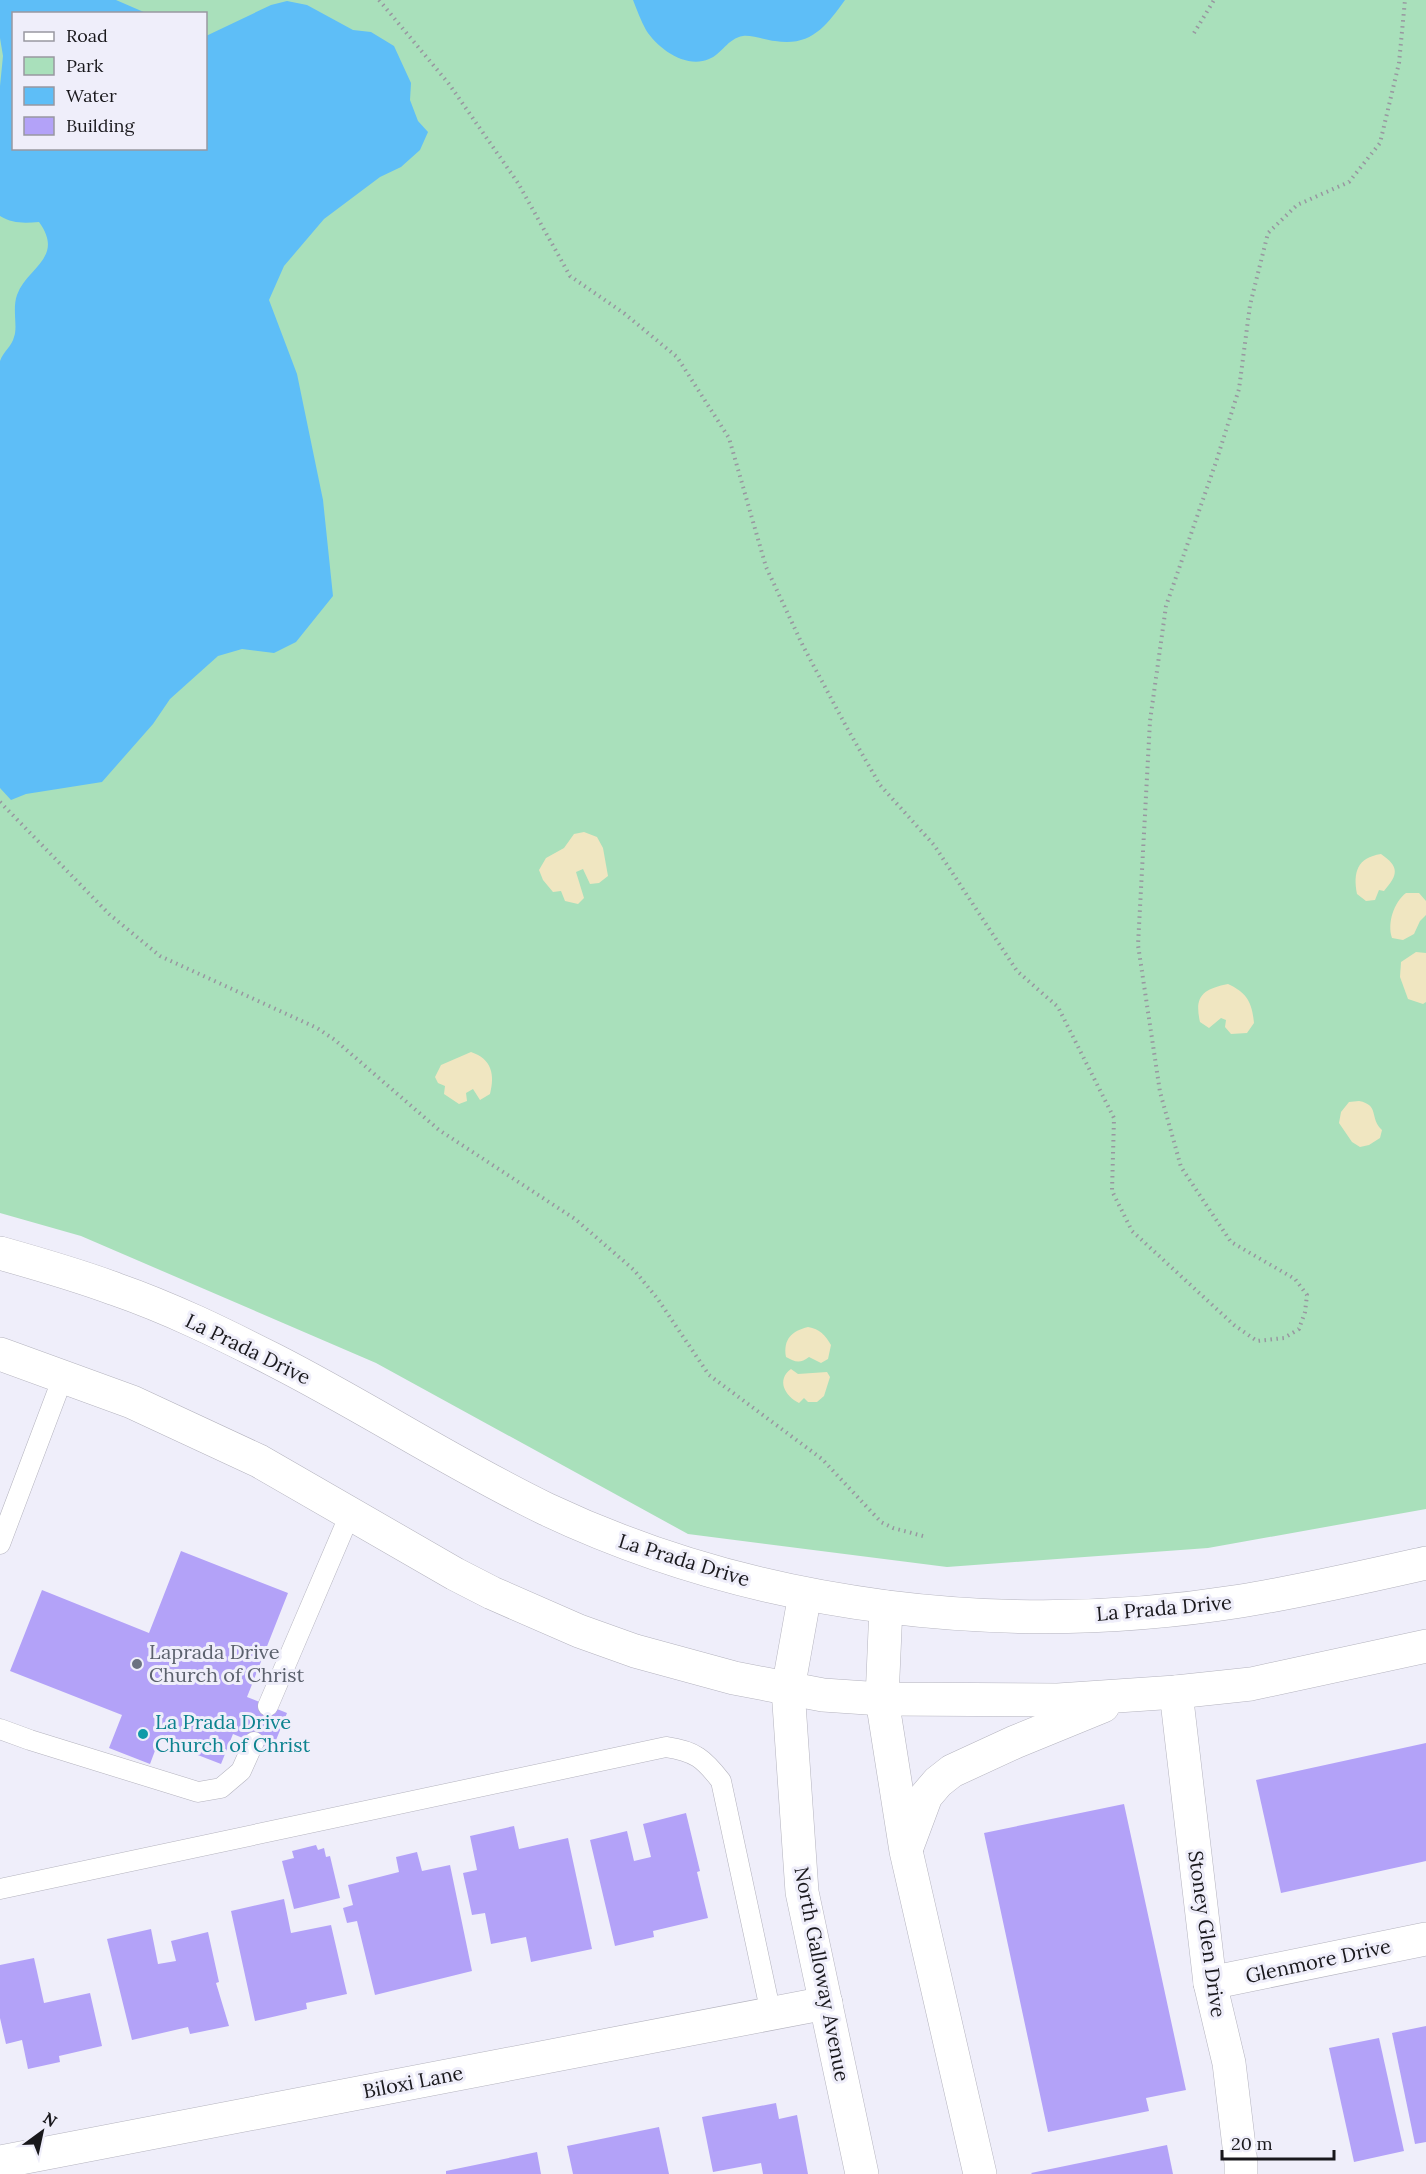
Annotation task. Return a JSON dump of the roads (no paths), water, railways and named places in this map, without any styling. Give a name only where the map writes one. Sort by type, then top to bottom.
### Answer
[{"type":"main road","name":"La Prada Drive","points":[[0,1253],[118,1290],[204,1326],[350,1400],[506,1489],[605,1534],[659,1554],[735,1577],[805,1594],[886,1607],[1037,1617],[1115,1614],[1239,1601],[1324,1586],[1426,1563]]},
{"type":"main road","points":[[0,1354],[132,1402],[259,1461],[464,1579],[579,1631],[674,1663],[788,1689],[823,1695],[882,1699],[1058,1700],[1126,1696],[1251,1684],[1426,1646]]},
{"type":"main road","name":"North Galloway Avenue","points":[[805,1594],[788,1689],[802,1892],[862,2174]]},
{"type":"main road","points":[[886,1607],[882,1699],[906,1851],[980,2174]]},
{"type":"main road","name":"Stoney Glen Drive","points":[[1176,1692],[1210,1983],[1229,2063],[1241,2174]]},
{"type":"main road","points":[[906,1851],[926,1796],[952,1771],[1126,1696]]},
{"type":"main road","name":"Glenmore Drive","points":[[1210,1983],[1426,1939]]},
{"type":"main road","name":"Biloxi Lane","points":[[0,2162],[826,2003]]},
{"type":"lane","points":[[0,1544],[63,1377]]},
{"type":"lane","points":[[268,1706],[350,1514]]},
{"type":"lane","points":[[0,1729],[198,1792],[221,1788],[241,1771],[254,1742]]},
{"type":"lane","points":[[0,1889],[666,1747],[687,1750],[708,1764],[722,1781],[771,2014]]},
{"type":"water","points":[[0,0],[116,0],[144,12],[12,12],[12,150],[207,150],[207,36],[271,5],[287,1],[307,5],[353,30],[371,32],[394,46],[411,83],[410,100],[418,121],[428,132],[420,150],[401,167],[380,177],[324,219],[284,266],[269,300],[297,374],[323,500],[333,596],[296,642],[274,653],[242,649],[218,656],[170,699],[153,724],[102,782],[26,794],[11,800],[0,788],[0,361],[15,333],[17,295],[22,285],[42,262],[48,245],[46,234],[39,222],[14,222],[0,216],[0,86],[3,56],[0,38]]},
{"type":"water","points":[[633,0],[845,0],[824,26],[808,38],[788,42],[743,36],[733,40],[709,59],[691,61],[673,55],[651,37]]},
{"type":"place","name":"Laprada Drive Church of Christ","points":[[137,1664]]},
{"type":"place","name":"La Prada Drive Church of Christ","points":[[143,1734]]}]
